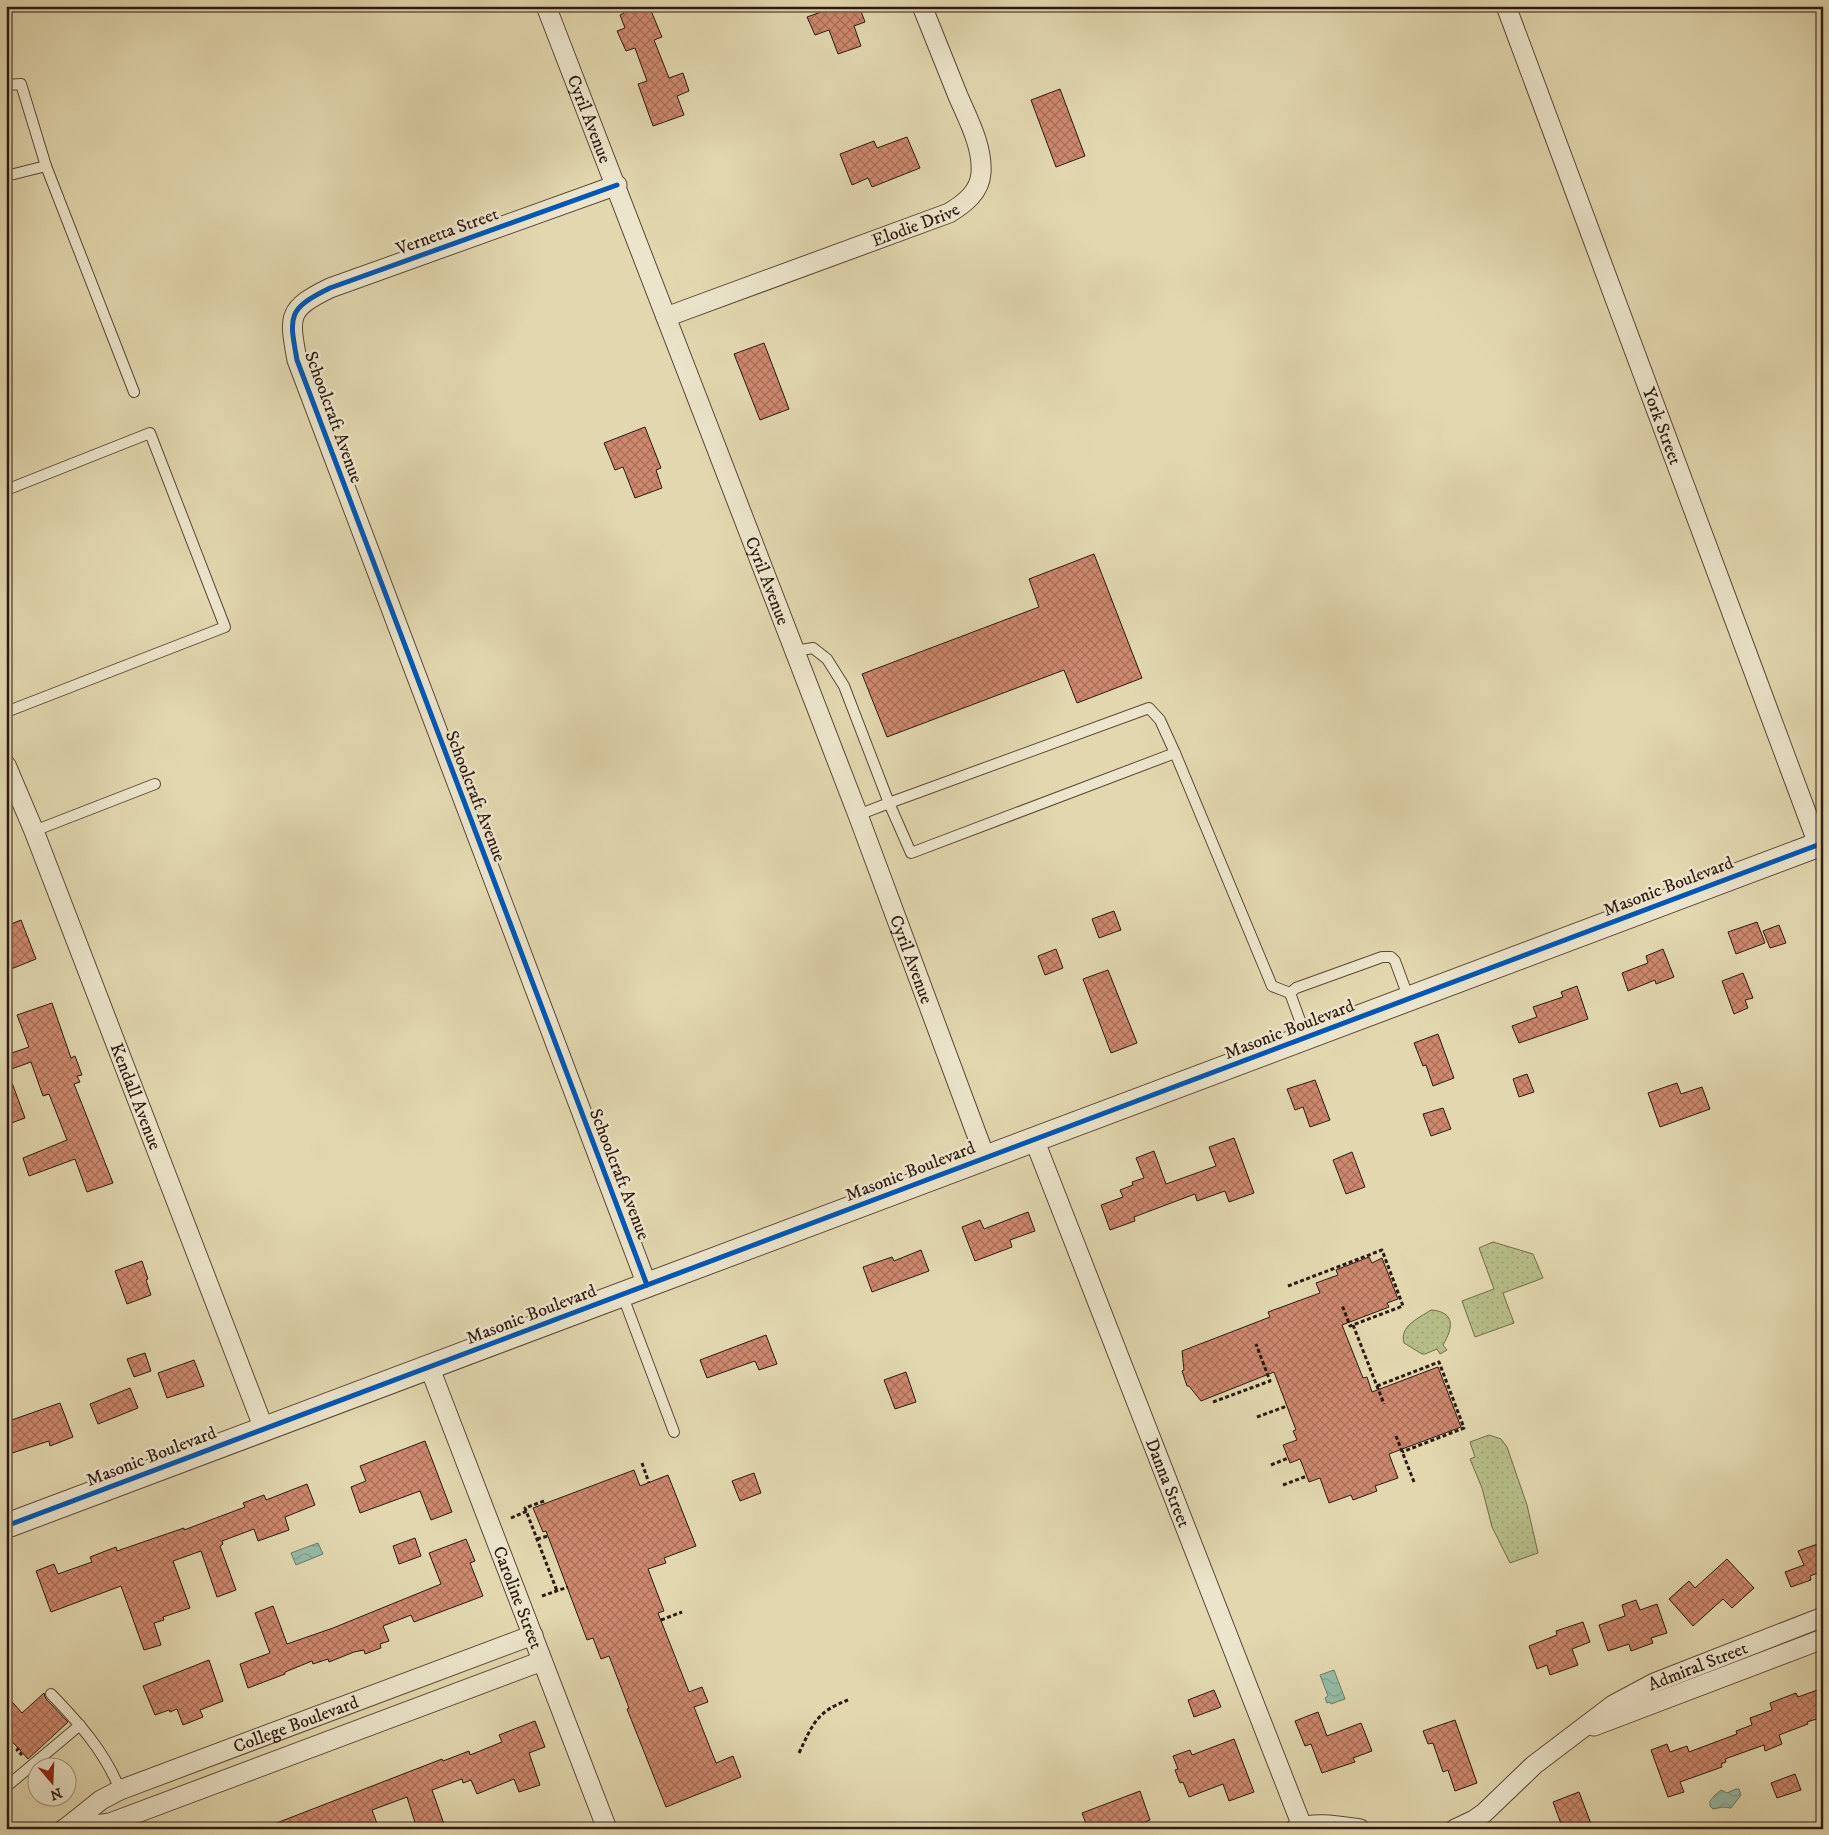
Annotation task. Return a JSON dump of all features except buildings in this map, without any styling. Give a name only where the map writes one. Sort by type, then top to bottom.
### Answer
[{"type":"street","name":"Cyril Avenue","points":[[546,6],[617,185],[858,815],[986,1157]]},
{"type":"street","name":"Elodie Drive","points":[[666,317],[949,213],[970,198],[977,188],[981,173],[979,154],[972,129],[922,6]]},
{"type":"street","name":"York Street","points":[[1506,6],[1821,844]]},
{"type":"street","name":"Vernetta Street","points":[[294,314],[302,304],[330,288],[617,185]]},
{"type":"street","name":"Schoolcraft Avenue","points":[[294,314],[291,328],[297,360],[647,1285]]},
{"type":"street","name":"Kendall Avenue","points":[[6,764],[34,831],[264,1429]]},
{"type":"street","name":"Masonic Boulevard","points":[[6,1526],[1821,844]]},
{"type":"street","name":"Danna Street","points":[[1034,1140],[1299,1827]]},
{"type":"street","name":"Caroline Street","points":[[429,1366],[607,1829]]},
{"type":"street","name":"Admiral Street","points":[[1455,1829],[1484,1813],[1534,1765],[1613,1705],[1654,1682],[1823,1617]]},
{"type":"street","name":"College Boulevard","points":[[65,1828],[101,1800],[120,1790],[533,1635]]},
{"type":"street","name":"Admiral Street","points":[[1581,1731],[1823,1639]]},
{"type":"street","name":"College Boulevard","points":[[65,1828],[110,1823],[542,1661]]},
{"type":"street","points":[[1299,1827],[1315,1825],[1360,1829]]},
{"type":"lane","points":[[6,85],[21,84],[46,166],[134,392]]},
{"type":"lane","points":[[6,174],[10,175],[46,166]]},
{"type":"lane","points":[[6,490],[150,433],[225,627],[6,712]]},
{"type":"lane","points":[[795,651],[813,648],[827,659],[840,679],[911,854],[1176,753]]},
{"type":"lane","points":[[858,815],[1149,708],[1160,720],[1176,753],[1272,986],[1290,994],[1306,1037]]},
{"type":"lane","points":[[34,831],[155,784]]},
{"type":"lane","points":[[1290,994],[1296,988],[1382,957],[1391,956],[1395,961],[1409,998]]},
{"type":"lane","points":[[622,1294],[674,1432]]},
{"type":"lane","points":[[51,1694],[80,1725],[103,1756],[115,1776],[120,1790]]},
{"type":"lane","points":[[6,1787],[80,1725]]},
{"type":"path","points":[[1288,1286],[1382,1250],[1403,1306],[1350,1326],[1342,1305]]},
{"type":"path","points":[[1353,1325],[1384,1404]]},
{"type":"path","points":[[1214,1402],[1270,1381],[1256,1344]]},
{"type":"path","points":[[1377,1386],[1439,1362],[1464,1428],[1402,1452]]},
{"type":"path","points":[[1258,1417],[1287,1406]]},
{"type":"path","points":[[1396,1436],[1414,1482]]},
{"type":"path","points":[[1271,1465],[1288,1458]]},
{"type":"path","points":[[642,1464],[648,1483]]},
{"type":"path","points":[[1283,1485],[1307,1476]]},
{"type":"path","points":[[544,1501],[525,1508],[557,1591]]},
{"type":"path","points":[[511,1518],[527,1512]]},
{"type":"path","points":[[537,1539],[548,1536]]},
{"type":"path","points":[[542,1596],[568,1587]]},
{"type":"path","points":[[661,1620],[682,1612]]},
{"type":"path","points":[[799,1753],[814,1722],[832,1706],[848,1700]]},
{"type":"shaded area","points":[[1493,1242],[1533,1254],[1543,1278],[1503,1293],[1514,1323],[1475,1337],[1462,1301],[1494,1289],[1479,1248]]},
{"type":"shaded area","points":[[1431,1310],[1445,1314],[1450,1322],[1449,1333],[1443,1345],[1447,1350],[1440,1354],[1437,1349],[1422,1354],[1404,1343],[1404,1332],[1411,1323]]},
{"type":"shaded area","points":[[1489,1435],[1501,1439],[1507,1447],[1527,1505],[1538,1553],[1510,1563],[1492,1527],[1482,1488],[1470,1459],[1475,1457],[1470,1442]]},
{"type":"water","points":[[318,1543],[323,1554],[296,1565],[291,1553]]},
{"type":"water","points":[[1334,1670],[1345,1699],[1331,1704],[1330,1702],[1327,1703],[1325,1698],[1328,1696],[1320,1675]]},
{"type":"water","points":[[1739,1789],[1741,1795],[1731,1808],[1713,1809],[1710,1806],[1710,1801],[1721,1790],[1727,1793]]},
{"type":"cycle path","points":[[617,185],[330,288],[316,295],[299,308],[294,315],[293,333],[297,360],[647,1285]]},
{"type":"cycle path","points":[[6,1526],[1823,843]]}]
